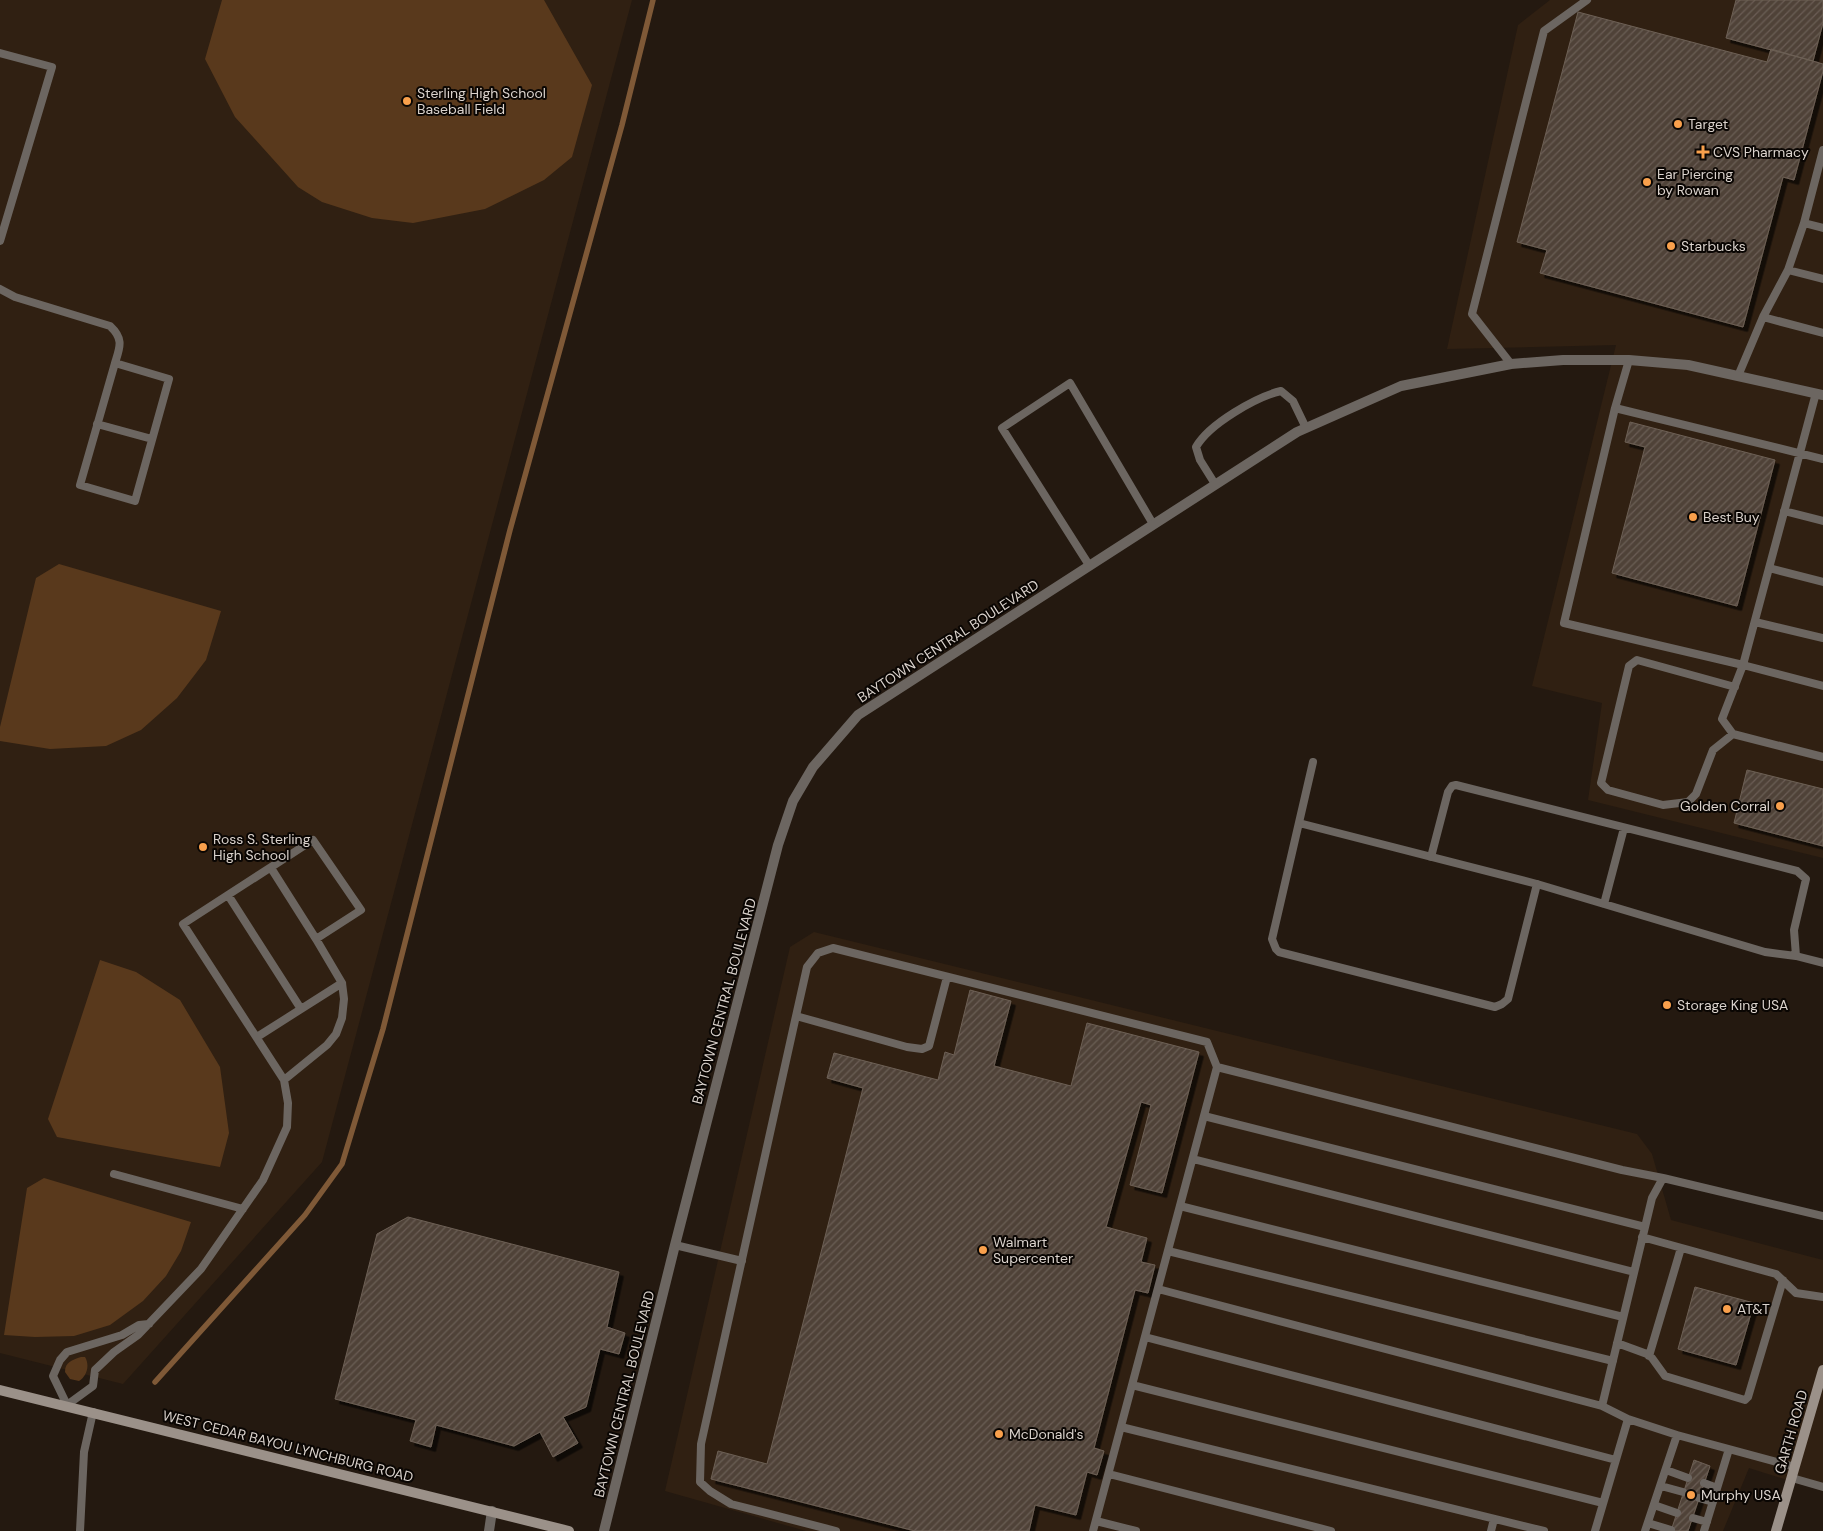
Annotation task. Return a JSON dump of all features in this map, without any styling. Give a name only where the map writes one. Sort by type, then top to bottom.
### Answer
[{"type":"main road","name":"GARTH ROAD","points":[[1776,1531],[1823,1370]]},
{"type":"main road","name":"WEST CEDAR BAYOU LYNCHBURG ROAD","points":[[0,1390],[68,1405],[569,1531]]},
{"type":"street","name":"BAYTOWN CENTRAL BOULEVARD","points":[[604,1531],[778,845],[793,801],[813,767],[858,715],[1297,432],[1401,386],[1511,364],[1563,360],[1629,360],[1688,365],[1819,394]]},
{"type":"street","points":[[489,1531],[492,1511]]},
{"type":"lane","points":[[1511,364],[1472,314],[1544,31],[1587,0]]},
{"type":"lane","points":[[0,53],[52,67],[0,241]]},
{"type":"lane","points":[[1738,376],[1763,317],[1788,270],[1820,175],[1823,150]]},
{"type":"lane","points":[[1804,223],[1823,228]]},
{"type":"lane","points":[[1788,270],[1823,279]]},
{"type":"lane","points":[[0,289],[15,297],[110,326],[120,338],[120,346],[97,424],[80,485],[135,501],[169,379],[115,363]]},
{"type":"lane","points":[[1763,317],[1823,333]]},
{"type":"lane","points":[[1629,360],[1615,408],[1564,623],[1823,686]]},
{"type":"lane","points":[[1089,565],[1002,428],[1070,383],[1153,524]]},
{"type":"lane","points":[[1216,484],[1200,460],[1196,447],[1201,438],[1214,426],[1267,394],[1281,391],[1293,401],[1306,428]]},
{"type":"lane","points":[[1819,394],[1799,453],[1743,665],[1722,719],[1733,734],[1823,757]]},
{"type":"lane","points":[[1615,408],[1823,459]]},
{"type":"lane","points":[[97,424],[152,440]]},
{"type":"lane","points":[[1784,511],[1823,521]]},
{"type":"lane","points":[[1769,568],[1823,582]]},
{"type":"lane","points":[[1755,622],[1823,638]]},
{"type":"lane","points":[[1733,734],[1713,750],[1696,794],[1688,802],[1662,805],[1608,790],[1601,783],[1629,666],[1637,660],[1735,687]]},
{"type":"lane","points":[[1313,762],[1272,939],[1279,952],[1494,1007],[1508,999],[1538,884]]},
{"type":"lane","points":[[1431,856],[1448,792],[1452,786],[1456,785],[1797,871],[1806,879],[1794,930],[1796,956]]},
{"type":"lane","points":[[1299,823],[1538,884],[1765,952],[1796,956],[1823,963]]},
{"type":"lane","points":[[1604,904],[1624,828]]},
{"type":"lane","points":[[149,1324],[139,1325],[122,1335],[67,1352],[60,1360],[53,1376],[68,1405],[93,1386],[96,1370],[104,1361],[138,1335],[149,1324],[201,1269],[263,1180],[287,1128],[288,1103],[284,1080],[183,924],[313,840],[361,910],[316,940]]},
{"type":"lane","points":[[270,868],[342,983],[344,999],[342,1018],[336,1034],[327,1046],[284,1080]]},
{"type":"lane","points":[[228,895],[301,1008]]},
{"type":"lane","points":[[836,1531],[732,1504],[710,1491],[700,1482],[701,1444],[807,968],[818,953],[833,948],[1207,1042],[1217,1067],[1093,1531]]},
{"type":"lane","points":[[796,1016],[907,1047],[922,1049],[929,1046],[947,977]]},
{"type":"lane","points":[[257,1037],[342,983]]},
{"type":"lane","points":[[1217,1067],[1612,1168],[1663,1178],[1823,1216]]},
{"type":"lane","points":[[1204,1116],[1645,1227]]},
{"type":"lane","points":[[1193,1159],[1634,1272]]},
{"type":"lane","points":[[114,1174],[244,1209]]},
{"type":"lane","points":[[1602,1406],[1652,1198],[1663,1178]]},
{"type":"lane","points":[[1180,1206],[1624,1317]]},
{"type":"lane","points":[[1642,1237],[1776,1274],[1796,1293],[1823,1297]]},
{"type":"lane","points":[[675,1245],[742,1261]]},
{"type":"lane","points":[[1649,1356],[1681,1248]]},
{"type":"lane","points":[[1168,1251],[1613,1361]]},
{"type":"lane","points":[[1617,1343],[1649,1356],[1665,1376],[1746,1400],[1783,1280]]},
{"type":"lane","points":[[1158,1289],[1602,1406],[1628,1419],[1677,1435],[1794,1468]]},
{"type":"lane","points":[[1145,1337],[1616,1460]]},
{"type":"lane","points":[[1132,1385],[1603,1503]]},
{"type":"lane","points":[[80,1531],[84,1452],[93,1412]]},
{"type":"lane","points":[[1595,1531],[1628,1419]]},
{"type":"lane","points":[[1121,1427],[1544,1531]]},
{"type":"lane","points":[[1646,1531],[1677,1435]]},
{"type":"lane","points":[[1704,1531],[1728,1450]]},
{"type":"lane","points":[[1666,1470],[1688,1478]]},
{"type":"lane","points":[[1109,1474],[1331,1531]]},
{"type":"lane","points":[[1792,1478],[1823,1487]]},
{"type":"lane","points":[[1704,1483],[1717,1488]]},
{"type":"lane","points":[[1661,1486],[1683,1492]]},
{"type":"lane","points":[[1699,1498],[1713,1502]]},
{"type":"lane","points":[[1654,1505],[1677,1513]]},
{"type":"lane","points":[[1693,1518],[1707,1522]]},
{"type":"lane","points":[[1491,1531],[1494,1519]]},
{"type":"lane","points":[[1096,1521],[1136,1531]]},
{"type":"lane","points":[[1648,1522],[1671,1530]]},
{"type":"shaded area","name":"Ross S. Sterling High School","points":[[0,0],[632,0],[322,1162],[123,1384],[0,1353]]},
{"type":"shaded area","name":"Sterling High School Baseball Field","points":[[222,0],[544,0],[592,85],[572,157],[544,180],[485,209],[413,223],[372,218],[322,202],[298,187],[235,117],[205,59]]},
{"type":"shaded area","points":[[1550,0],[1823,0],[1823,858],[1588,800],[1602,703],[1532,686],[1616,345],[1447,349],[1518,25]]},
{"type":"shaded area","points":[[59,564],[221,611],[206,660],[177,698],[141,730],[106,746],[50,749],[0,741],[0,727],[36,578]]},
{"type":"shaded area","points":[[814,932],[1637,1134],[1652,1154],[1671,1220],[1823,1260],[1823,1491],[1749,1468],[1723,1531],[806,1531],[665,1491],[790,947]]},
{"type":"shaded area","points":[[100,960],[136,972],[180,1000],[220,1067],[229,1133],[220,1167],[57,1137],[48,1119]]},
{"type":"shaded area","points":[[44,1178],[191,1222],[181,1251],[166,1276],[143,1301],[110,1325],[74,1336],[35,1337],[4,1335],[27,1188]]},
{"type":"shaded area","points":[[85,1357],[87,1360],[86,1373],[79,1381],[70,1379],[65,1372],[66,1366],[72,1360]]},
{"type":"building","points":[[1736,0],[1823,0],[1823,23],[1813,61],[1726,38]]},
{"type":"building","name":"Target","points":[[1578,12],[1767,62],[1771,49],[1823,64],[1823,71],[1794,180],[1783,177],[1743,327],[1540,273],[1547,250],[1517,242]]},
{"type":"building","name":"Best Buy","points":[[1630,422],[1775,460],[1737,606],[1612,573],[1645,447],[1625,442]]},
{"type":"building","name":"Golden Corral","points":[[1747,770],[1823,789],[1823,846],[1734,823]]},
{"type":"building","name":"Walmart Supercenter","points":[[970,990],[1011,1001],[994,1066],[1071,1086],[1087,1023],[1199,1052],[1162,1193],[1130,1185],[1151,1105],[1141,1102],[1106,1227],[1147,1238],[1141,1262],[1155,1265],[1148,1293],[1135,1290],[1094,1448],[1104,1451],[1097,1475],[1087,1472],[1076,1515],[1035,1505],[1029,1531],[915,1531],[711,1479],[718,1451],[767,1464],[863,1088],[827,1078],[834,1053],[938,1080],[945,1052],[954,1055]]},
{"type":"building","points":[[408,1217],[619,1272],[607,1327],[625,1333],[619,1354],[600,1349],[586,1407],[563,1417],[578,1443],[553,1457],[540,1432],[514,1446],[436,1425],[431,1447],[410,1441],[416,1420],[335,1399],[377,1234]]},
{"type":"building","points":[[1695,1287],[1754,1303],[1736,1365],[1678,1349]]},
{"type":"building","name":"Murphy USA","points":[[1694,1460],[1710,1466],[1688,1531],[1671,1531]]},
{"type":"waterway","points":[[155,1382],[305,1215],[342,1164],[383,1029],[510,530],[622,125],[653,0]]},
{"type":"place","name":"Sterling High School Baseball Field","points":[[407,101]]},
{"type":"place","name":"Target","points":[[1678,124]]},
{"type":"place","name":"CVS Pharmacy","points":[[1703,152]]},
{"type":"place","name":"Ear Piercing by Rowan","points":[[1647,182]]},
{"type":"place","name":"Starbucks","points":[[1671,246]]},
{"type":"place","name":"Best Buy","points":[[1693,517]]},
{"type":"place","name":"Golden Corral","points":[[1780,806]]},
{"type":"place","name":"Ross S. Sterling High School","points":[[203,847]]},
{"type":"place","name":"Storage King USA","points":[[1667,1005]]},
{"type":"place","name":"Walmart Supercenter","points":[[983,1250]]},
{"type":"place","name":"AT&T","points":[[1727,1309]]},
{"type":"place","name":"McDonald's","points":[[999,1434]]},
{"type":"place","name":"Murphy USA","points":[[1691,1495]]}]
